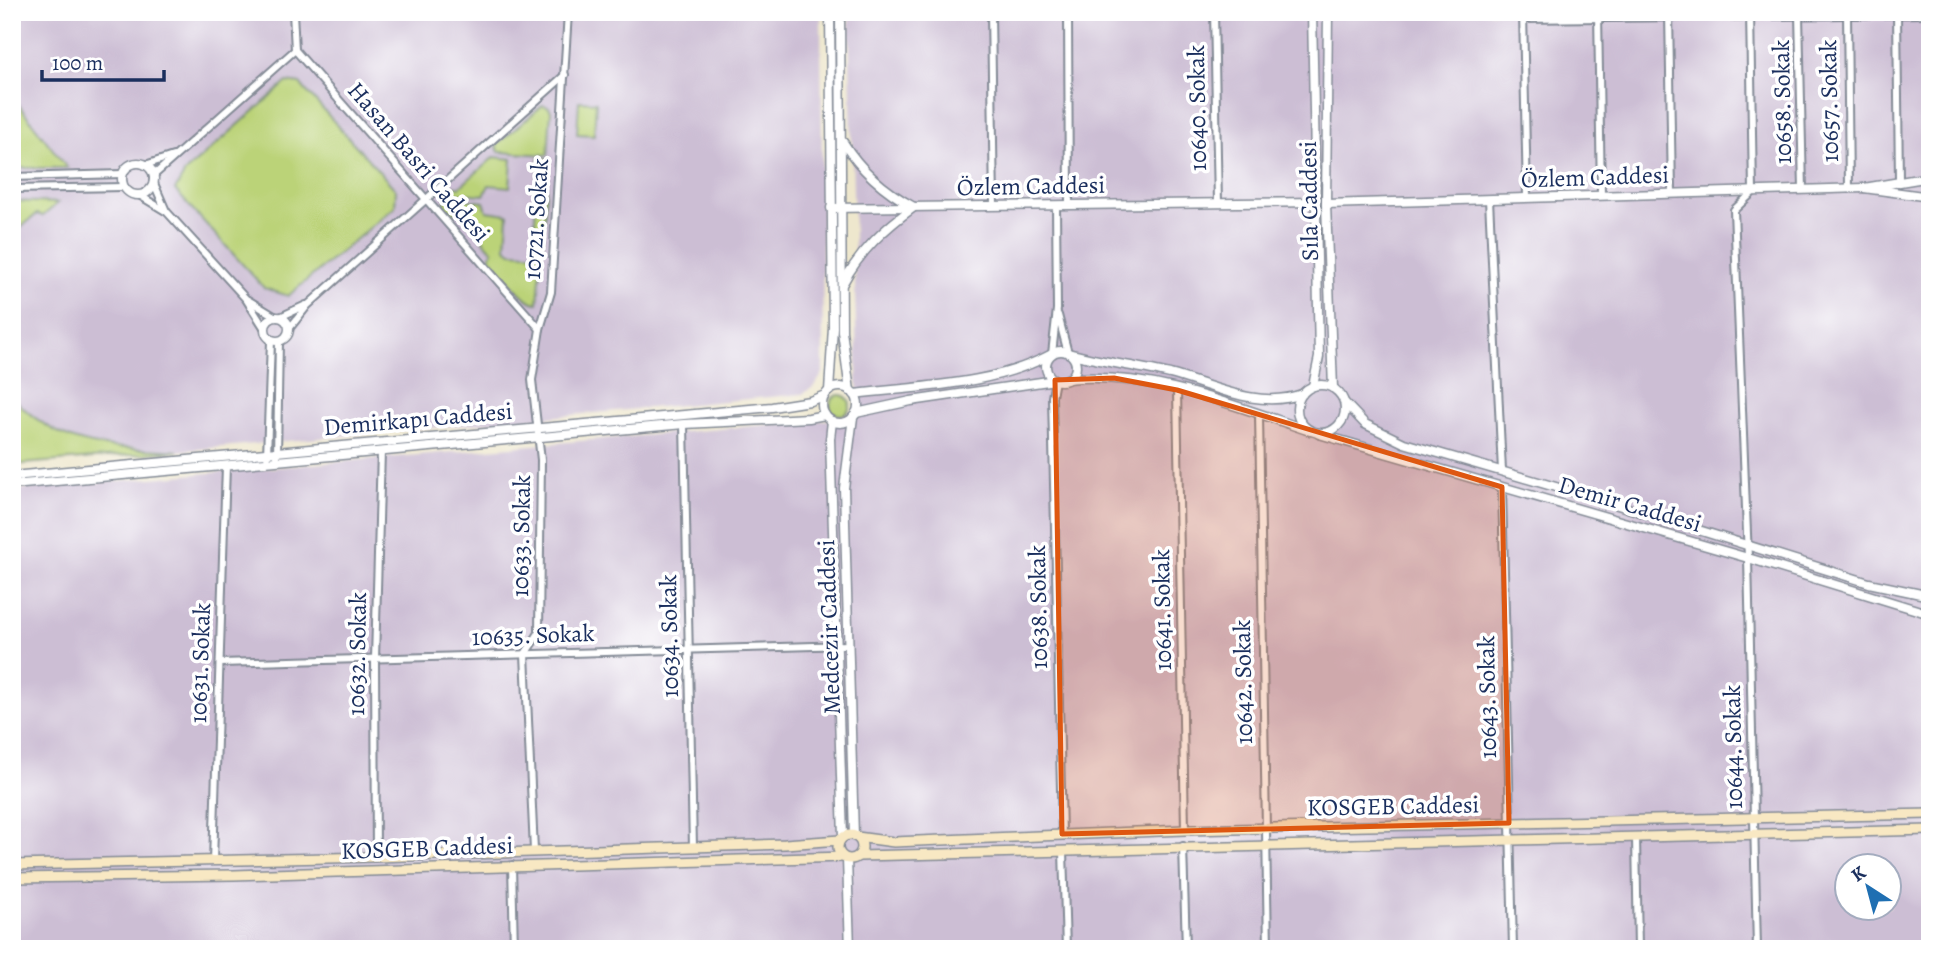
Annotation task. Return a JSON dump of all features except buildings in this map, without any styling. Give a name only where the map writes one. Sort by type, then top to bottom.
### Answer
[{"type":"main road","name":"KOSGEB Caddesi","points":[[855,836],[894,842],[1185,830],[1930,814]]},
{"type":"main road","name":"KOSGEB Caddesi","points":[[859,856],[1183,846],[1930,830]]},
{"type":"main road","points":[[855,836],[862,848],[859,856],[854,859],[845,858],[838,851],[842,839],[855,836]]},
{"type":"main road","name":"KOSGEB Caddesi","points":[[12,865],[376,857],[693,847],[842,839]]},
{"type":"main road","name":"KOSGEB Caddesi","points":[[12,878],[234,875],[512,865],[845,858]]},
{"type":"street","points":[[139,195],[149,191],[153,178],[175,156],[295,50],[293,12]]},
{"type":"street","name":"10721. Sokak","points":[[536,427],[532,380],[540,329],[551,292],[568,12]]},
{"type":"street","points":[[827,393],[839,388],[852,392],[1006,374],[1058,352],[1170,374],[1264,400],[1283,400],[1302,394],[1313,386],[1325,385],[1333,388],[1345,403],[1345,415],[1331,432],[1320,433],[1177,390],[1114,378],[1055,380],[896,404],[855,415],[845,422],[828,418],[822,405],[827,393],[833,327],[830,12]]},
{"type":"street","points":[[840,12],[843,346],[852,392],[858,403],[855,415]]},
{"type":"street","points":[[990,12],[994,205]]},
{"type":"street","points":[[1068,12],[1069,205]]},
{"type":"street","name":"10640. Sokak","points":[[1214,12],[1218,203]]},
{"type":"street","points":[[1312,12],[1319,357],[1313,386]]},
{"type":"street","name":"Sıla Caddesi","points":[[1328,12],[1326,204],[1333,388]]},
{"type":"street","points":[[1897,13],[1899,181]]},
{"type":"street","points":[[1750,14],[1753,192]]},
{"type":"street","name":"10658. Sokak","points":[[1799,14],[1803,190]]},
{"type":"street","name":"10657. Sokak","points":[[1847,14],[1849,189]]},
{"type":"street","points":[[1527,198],[1523,16],[1930,14]]},
{"type":"street","points":[[1598,15],[1601,196]]},
{"type":"street","points":[[1669,15],[1672,194]]},
{"type":"street","name":"Hasan Basri Caddesi","points":[[295,50],[540,329]]},
{"type":"street","points":[[289,329],[308,304],[565,75]]},
{"type":"street","points":[[841,139],[850,154],[873,179],[914,207],[876,237],[857,260],[842,286]]},
{"type":"street","points":[[175,156],[127,167],[123,174],[124,187],[131,194],[139,195],[167,212],[246,299],[275,340],[272,462]]},
{"type":"street","points":[[145,165],[167,212]]},
{"type":"street","points":[[12,177],[123,174]]},
{"type":"street","name":"Özlem Caddesi","points":[[1326,204],[1849,189],[1930,177]]},
{"type":"street","points":[[12,189],[124,187]]},
{"type":"street","name":"Özlem Caddesi","points":[[1864,188],[1930,197]]},
{"type":"street","name":"10644. Sokak","points":[[1753,192],[1734,210],[1748,558],[1757,949]]},
{"type":"street","points":[[1489,199],[1502,471]]},
{"type":"street","name":"Özlem Caddesi","points":[[831,208],[1316,202]]},
{"type":"street","points":[[1055,380],[1046,368],[1052,354],[1057,309],[1056,205]]},
{"type":"street","points":[[246,299],[287,322],[288,335],[275,340]]},
{"type":"street","points":[[265,329],[269,320],[308,304]]},
{"type":"street","points":[[1057,309],[1068,354],[1074,359],[1073,374],[1067,379]]},
{"type":"street","name":"10638. Sokak","points":[[1055,380],[1053,411],[1062,834]]},
{"type":"street","name":"10641. Sokak","points":[[1177,390],[1185,830]]},
{"type":"street","name":"Demirkapı Caddesi","points":[[12,476],[772,407],[810,401],[827,393]]},
{"type":"street","points":[[1302,394],[1297,414],[1303,426],[1310,431]]},
{"type":"street","name":"Demir Caddesi","points":[[1345,403],[1365,424],[1389,437],[1869,583],[1928,595]]},
{"type":"street","name":"10642. Sokak","points":[[1258,414],[1268,949]]},
{"type":"street","name":"Medcezir Caddesi","points":[[855,415],[844,488],[855,836]]},
{"type":"street","name":"Demirkapı Caddesi","points":[[12,485],[684,424],[828,418]]},
{"type":"street","name":"Medcezir Caddesi","points":[[828,418],[842,839]]},
{"type":"street","name":"10634. Sokak","points":[[684,424],[693,847]]},
{"type":"street","name":"10633. Sokak","points":[[534,851],[525,654],[539,633],[541,460],[536,427]]},
{"type":"street","name":"Demir Caddesi","points":[[1320,433],[1930,614]]},
{"type":"street","name":"10632. Sokak","points":[[376,857],[375,659],[381,451]]},
{"type":"street","name":"10631. Sokak","points":[[212,861],[226,466]]},
{"type":"street","name":"10643. Sokak","points":[[1502,487],[1513,949]]},
{"type":"street","name":"10635. Sokak","points":[[220,663],[848,645]]},
{"type":"street","points":[[1636,837],[1638,949]]},
{"type":"street","points":[[1183,846],[1186,949]]},
{"type":"street","points":[[1063,851],[1066,949]]},
{"type":"street","points":[[845,858],[850,949]]},
{"type":"street","points":[[512,865],[514,949]]},
{"type":"highlighted area","points":[[1114,378],[1177,390],[1502,487],[1509,823],[1062,834],[1055,380]]},
{"type":"shaded area","points":[[12,12],[821,12],[823,373],[814,387],[802,394],[178,451],[97,445],[67,438],[42,423],[12,397],[12,235],[37,214],[57,203],[12,201],[12,168],[66,168],[12,96]]},
{"type":"shaded area","points":[[849,12],[1930,12],[1930,949],[12,949],[12,490],[858,417]]},
{"type":"green space","points":[[287,82],[300,84],[396,190],[395,207],[288,296],[264,288],[175,190],[186,171]]},
{"type":"green space","points":[[12,96],[67,168],[12,168]]},
{"type":"green space","points":[[579,101],[596,102],[594,135],[577,134]]},
{"type":"green space","points":[[543,105],[551,111],[548,155],[499,152],[496,145]]},
{"type":"green space","points":[[494,157],[512,159],[510,187],[489,185],[484,195],[446,192],[452,185],[460,187]]},
{"type":"green space","points":[[539,158],[548,159],[543,250],[533,249]]},
{"type":"green space","points":[[448,197],[484,202],[487,211],[508,214],[506,248],[512,252],[542,254],[538,303],[526,298],[512,285],[490,257],[493,251],[459,212],[452,213],[445,207],[444,202]]},
{"type":"green space","points":[[12,201],[58,203],[43,216],[37,214],[12,235]]},
{"type":"green space","points":[[836,395],[844,395],[850,405],[844,415],[836,415],[830,409],[830,401]]},
{"type":"green space","points":[[12,397],[32,415],[69,437],[108,446],[178,451],[12,465]]}]
